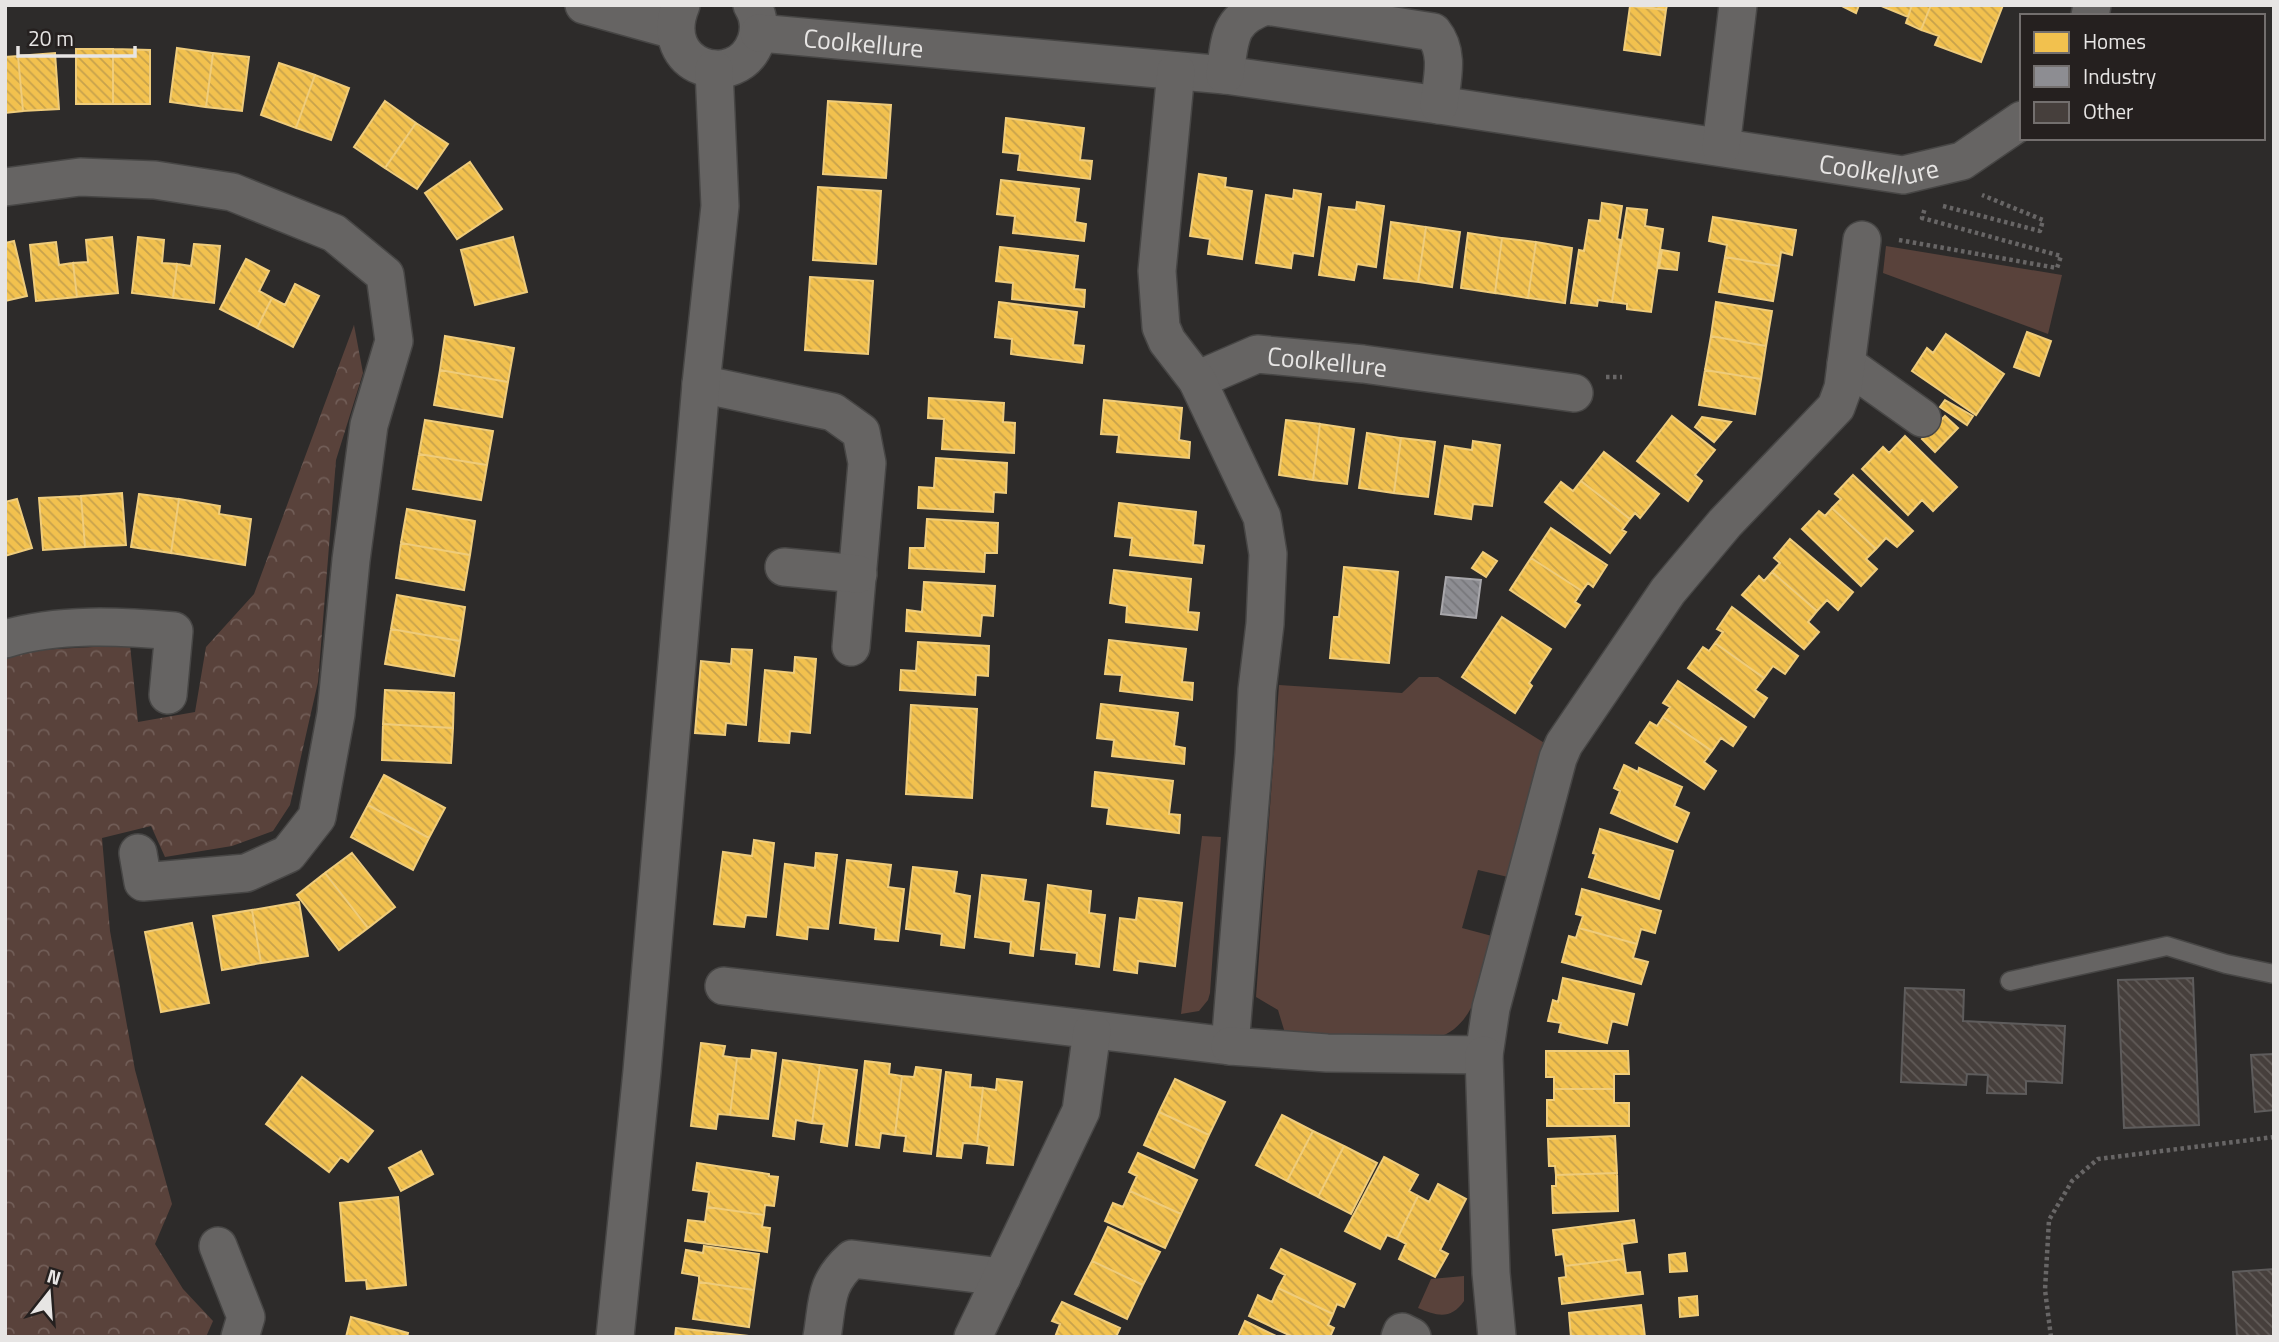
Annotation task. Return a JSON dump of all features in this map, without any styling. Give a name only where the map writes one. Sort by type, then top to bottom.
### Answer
[{"type":"street","points":[[584,5],[678,18],[677,41],[691,61],[714,69],[738,64],[748,56],[755,19]]},
{"type":"street","points":[[1721,147],[1738,5]]},
{"type":"street","points":[[1225,75],[1234,28],[1247,12],[1266,6],[1433,32],[1442,43],[1444,62],[1439,105]]},
{"type":"street","name":"Coolkellure","points":[[755,19],[1225,75],[1439,105],[1903,175],[1929,185],[2020,121]]},
{"type":"street","points":[[615,1337],[642,1071],[701,384],[720,206],[714,69]]},
{"type":"street","points":[[1176,71],[1157,271],[1161,327],[1167,341],[1197,380],[1262,517],[1268,554],[1265,624],[1257,690],[1254,766],[1230,1046]]},
{"type":"street","points":[[5,187],[80,177],[155,180],[232,192],[334,233],[385,275],[394,341],[369,425],[351,560],[335,714],[317,817],[288,854],[246,873],[143,882],[138,853]]},
{"type":"street","points":[[1497,1337],[1491,1273],[1484,1055],[1487,1025],[1558,758],[1564,744],[1668,591],[1732,516],[1836,407],[1843,388],[1846,364],[1878,239]]},
{"type":"street","name":"Coolkellure","points":[[1197,380],[1256,354],[1363,364],[1574,393]]},
{"type":"street","points":[[1846,364],[1922,418]]},
{"type":"street","points":[[701,384],[833,412],[860,432],[867,463],[851,647]]},
{"type":"street","points":[[784,567],[858,574]]},
{"type":"street","points":[[5,639],[23,634],[116,626],[174,631],[168,695]]},
{"type":"street","points":[[724,986],[1230,1046],[1327,1053],[1484,1055]]},
{"type":"street","points":[[973,1337],[1081,1111],[1092,1031]]},
{"type":"street","points":[[218,1246],[246,1317],[240,1337]]},
{"type":"street","points":[[822,1337],[830,1284],[852,1259],[1002,1277]]},
{"type":"street","points":[[1400,1337],[1402,1332],[1412,1337]]},
{"type":"lane","points":[[2010,981],[2167,946],[2226,964],[2274,974]]},
{"type":"path","points":[[1878,239],[2057,268],[2060,256],[1923,218],[1929,185],[1936,175],[2043,220],[2040,231],[1939,205]]},
{"type":"path","points":[[2051,1337],[2045,1290],[2049,1220],[2072,1181],[2098,1159],[2274,1137]]},
{"type":"green space","points":[[1886,246],[2062,275],[2048,334],[1883,273]]},
{"type":"green space","points":[[354,325],[363,373],[336,460],[318,682],[290,805],[273,831],[232,846],[165,857],[151,826],[102,838],[110,931],[135,1070],[172,1204],[155,1244],[183,1289],[213,1321],[206,1337],[5,1337],[5,656],[20,651],[130,645],[138,722],[195,712],[206,647],[254,594]]},
{"type":"green space","points":[[1419,677],[1438,677],[1546,744],[1508,877],[1478,870],[1462,928],[1492,936],[1475,999],[1461,1023],[1451,1032],[1438,1037],[1285,1033],[1278,1010],[1256,997],[1279,685],[1402,693]]},
{"type":"green space","points":[[1202,836],[1221,837],[1210,993],[1199,1011],[1181,1014]]},
{"type":"green space","points":[[1464,1276],[1464,1301],[1454,1311],[1443,1315],[1418,1308],[1431,1279]]},
{"type":"building: Homes","points":[[1630,5],[1667,5],[1666,10]]},
{"type":"building: Homes","points":[[1840,5],[1859,5],[1856,13]]},
{"type":"building: Homes","points":[[1879,5],[1912,5],[1908,17]]},
{"type":"building: Homes","points":[[1912,5],[1931,5],[1921,30],[1906,23]]},
{"type":"building: Homes","points":[[1931,5],[2003,5],[1981,62],[1935,45],[1939,36],[1921,30]]},
{"type":"building: Homes","points":[[1630,6],[1666,10],[1660,55],[1624,50]]},
{"type":"building: Homes","points":[[177,48],[213,53],[206,107],[170,102]]},
{"type":"building: Homes","points":[[76,49],[113,49],[113,104],[76,104]]},
{"type":"building: Homes","points":[[113,49],[150,50],[150,104],[113,104]]},
{"type":"building: Homes","points":[[55,53],[59,109],[23,111],[18,56]]},
{"type":"building: Homes","points":[[213,53],[249,57],[242,111],[206,107]]},
{"type":"building: Homes","points":[[18,56],[23,111],[5,113],[5,57]]},
{"type":"building: Homes","points":[[279,63],[315,75],[296,128],[261,115]]},
{"type":"building: Homes","points":[[315,75],[349,88],[331,140],[296,128]]},
{"type":"building: Homes","points":[[385,101],[416,123],[385,168],[354,147]]},
{"type":"building: Homes","points":[[828,101],[891,105],[886,178],[823,174]]},
{"type":"building: Homes","points":[[1006,118],[1084,128],[1080,160],[1092,161],[1090,179],[1018,170],[1020,154],[1003,152]]},
{"type":"building: Homes","points":[[416,123],[448,144],[417,189],[385,168]]},
{"type":"building: Homes","points":[[470,162],[502,209],[457,239],[425,193]]},
{"type":"building: Homes","points":[[1199,174],[1226,178],[1225,187],[1252,191],[1242,259],[1208,254],[1210,239],[1190,236]]},
{"type":"building: Homes","points":[[1001,180],[1079,189],[1075,222],[1086,224],[1084,241],[1013,233],[1015,216],[997,214]]},
{"type":"building: Homes","points":[[818,187],[881,191],[876,264],[813,260]]},
{"type":"building: Homes","points":[[1294,190],[1321,194],[1313,256],[1293,253],[1291,268],[1256,263],[1266,195],[1293,199]]},
{"type":"building: Homes","points":[[1357,202],[1384,206],[1376,267],[1357,264],[1354,280],[1319,275],[1329,207],[1356,210]]},
{"type":"building: Homes","points":[[1602,203],[1622,206],[1617,239],[1621,240],[1612,302],[1598,300],[1597,306],[1571,303],[1579,250],[1584,251],[1589,220],[1600,221]]},
{"type":"building: Homes","points":[[1627,208],[1647,210],[1645,226],[1663,229],[1651,312],[1627,309],[1627,304],[1612,302]]},
{"type":"building: Homes","points":[[1713,217],[1796,230],[1792,255],[1781,252],[1779,266],[1725,257],[1727,245],[1709,241]]},
{"type":"building: Homes","points":[[1391,222],[1426,227],[1418,282],[1384,278]]},
{"type":"building: Homes","points":[[1426,227],[1460,232],[1452,287],[1418,282]]},
{"type":"building: Homes","points":[[1468,233],[1502,238],[1495,293],[1461,288]]},
{"type":"building: Homes","points":[[112,237],[118,293],[77,297],[73,263],[88,262],[86,240]]},
{"type":"building: Homes","points":[[138,237],[164,240],[162,263],[177,264],[173,298],[132,293]]},
{"type":"building: Homes","points":[[513,237],[527,292],[475,305],[461,250]]},
{"type":"building: Homes","points":[[1502,238],[1536,242],[1528,298],[1495,293]]},
{"type":"building: Homes","points":[[14,241],[27,296],[5,301],[5,243]]},
{"type":"building: Homes","points":[[56,242],[59,265],[73,263],[77,297],[36,301],[30,245]]},
{"type":"building: Homes","points":[[1536,242],[1572,248],[1565,303],[1528,298]]},
{"type":"building: Homes","points":[[194,244],[220,246],[214,303],[173,298],[177,264],[191,266]]},
{"type":"building: Homes","points":[[1000,247],[1078,256],[1074,289],[1085,290],[1084,307],[1012,299],[1013,283],[996,281]]},
{"type":"building: Homes","points":[[1662,250],[1679,253],[1677,270],[1659,268]]},
{"type":"building: Homes","points":[[1725,257],[1779,266],[1773,301],[1719,292]]},
{"type":"building: Homes","points":[[246,259],[269,271],[259,291],[272,298],[257,328],[220,309]]},
{"type":"building: Homes","points":[[810,277],[873,281],[868,354],[805,350]]},
{"type":"building: Homes","points":[[295,284],[319,296],[293,347],[257,328],[272,298],[285,305]]},
{"type":"building: Homes","points":[[999,302],[1077,312],[1073,345],[1084,346],[1082,363],[1011,354],[1012,339],[995,337]]},
{"type":"building: Homes","points":[[1716,302],[1772,311],[1766,346],[1711,336]]},
{"type":"building: Homes","points":[[2027,332],[2051,341],[2039,376],[2014,367]]},
{"type":"building: Homes","points":[[1946,334],[2004,374],[1976,415],[1912,371],[1927,348],[1933,353]]},
{"type":"building: Homes","points":[[445,336],[514,348],[508,382],[440,370]]},
{"type":"building: Homes","points":[[1711,336],[1766,346],[1761,379],[1705,370]]},
{"type":"building: Homes","points":[[440,370],[508,382],[502,417],[434,405]]},
{"type":"building: Homes","points":[[1705,370],[1761,379],[1755,414],[1699,405]]},
{"type":"building: Homes","points":[[929,398],[1004,403],[1003,422],[1015,423],[1014,453],[942,449],[944,419],[928,418]]},
{"type":"building: Homes","points":[[1104,400],[1182,408],[1179,440],[1190,442],[1189,458],[1117,452],[1119,435],[1101,434]]},
{"type":"building: Homes","points":[[1945,400],[1973,416],[1967,425],[1940,407]]},
{"type":"building: Homes","points":[[1672,416],[1715,450],[1695,475],[1702,481],[1688,501],[1637,461]]},
{"type":"building: Homes","points":[[1945,416],[1958,428],[1935,452],[1922,439]]},
{"type":"building: Homes","points":[[1702,417],[1731,422],[1714,442],[1695,427]]},
{"type":"building: Homes","points":[[425,420],[493,431],[487,465],[419,454]]},
{"type":"building: Homes","points":[[1286,420],[1320,424],[1313,480],[1279,475]]},
{"type":"building: Homes","points":[[1320,424],[1354,429],[1347,484],[1313,480]]},
{"type":"building: Homes","points":[[1367,433],[1401,438],[1394,493],[1359,488]]},
{"type":"building: Homes","points":[[1905,436],[1957,487],[1933,511],[1922,500],[1908,515],[1862,469],[1883,447],[1889,453]]},
{"type":"building: Homes","points":[[1401,438],[1435,442],[1428,497],[1394,493]]},
{"type":"building: Homes","points":[[1473,441],[1500,445],[1492,506],[1473,504],[1471,519],[1435,514],[1445,446],[1472,450]]},
{"type":"building: Homes","points":[[1604,452],[1659,494],[1640,518],[1635,513],[1630,519],[1581,481]]},
{"type":"building: Homes","points":[[419,454],[487,465],[481,500],[413,489]]},
{"type":"building: Homes","points":[[936,458],[1007,463],[1006,493],[994,492],[993,512],[918,508],[919,487],[934,488]]},
{"type":"building: Homes","points":[[1853,475],[1913,531],[1897,547],[1886,538],[1876,549],[1832,508],[1841,499],[1835,494]]},
{"type":"building: Homes","points":[[1581,481],[1630,519],[1622,530],[1626,532],[1610,553],[1545,502],[1561,482],[1573,491]]},
{"type":"building: Homes","points":[[122,493],[126,545],[85,547],[81,496]]},
{"type":"building: Homes","points":[[139,494],[179,499],[171,553],[131,547]]},
{"type":"building: Homes","points":[[81,496],[85,547],[43,550],[39,498]]},
{"type":"building: Homes","points":[[17,499],[32,548],[5,556],[5,502]]},
{"type":"building: Homes","points":[[179,499],[220,506],[219,514],[251,519],[245,565],[171,553]]},
{"type":"building: Homes","points":[[1119,503],[1196,512],[1193,545],[1204,546],[1202,563],[1130,555],[1132,538],[1115,536]]},
{"type":"building: Homes","points":[[1832,508],[1876,549],[1866,559],[1877,569],[1861,586],[1802,529],[1819,511],[1825,516]]},
{"type":"building: Homes","points":[[407,509],[475,521],[470,555],[401,543]]},
{"type":"building: Homes","points":[[927,519],[998,523],[997,553],[985,553],[984,572],[909,568],[910,548],[925,548]]},
{"type":"building: Homes","points":[[1551,528],[1607,565],[1593,587],[1588,583],[1582,591],[1531,558]]},
{"type":"building: Homes","points":[[1790,539],[1853,592],[1838,610],[1827,600],[1817,611],[1772,572],[1780,563],[1774,558]]},
{"type":"building: Homes","points":[[401,543],[470,555],[464,590],[396,578]]},
{"type":"building: Homes","points":[[1483,552],[1497,561],[1486,577],[1472,568]]},
{"type":"building: Homes","points":[[1531,558],[1582,591],[1575,602],[1580,605],[1565,627],[1510,590]]},
{"type":"building: Homes","points":[[1344,567],[1398,572],[1389,663],[1330,658],[1334,617],[1339,617]]},
{"type":"building: Homes","points":[[1114,570],[1191,579],[1188,612],[1199,613],[1197,630],[1126,622],[1127,606],[1110,603]]},
{"type":"building: Homes","points":[[1772,572],[1817,611],[1808,622],[1819,632],[1804,649],[1742,595],[1759,576],[1764,581]]},
{"type":"building: Homes","points":[[924,582],[995,586],[993,616],[982,615],[980,636],[906,631],[907,610],[922,612]]},
{"type":"building: Homes","points":[[397,595],[465,607],[460,641],[391,629]]},
{"type":"building: Homes","points":[[1732,607],[1798,656],[1785,674],[1773,666],[1764,678],[1715,643],[1723,632],[1717,629]]},
{"type":"building: Homes","points":[[1502,617],[1551,649],[1529,683],[1532,686],[1515,713],[1462,677]]},
{"type":"building: Homes","points":[[391,629],[460,641],[454,676],[385,664]]},
{"type":"building: Homes","points":[[1109,640],[1186,649],[1182,682],[1193,683],[1192,700],[1120,691],[1122,675],[1105,674]]},
{"type":"building: Homes","points":[[918,642],[989,646],[988,676],[976,675],[975,695],[900,690],[901,670],[916,671]]},
{"type":"building: Homes","points":[[1715,643],[1764,678],[1755,690],[1767,698],[1754,717],[1688,668],[1703,647],[1709,651]]},
{"type":"building: Homes","points":[[732,649],[752,650],[746,725],[726,723],[725,735],[695,733],[701,661],[731,664]]},
{"type":"building: Homes","points":[[795,657],[816,659],[810,733],[790,731],[789,743],[759,741],[765,670],[794,673]]},
{"type":"building: Homes","points":[[1678,681],[1746,727],[1733,746],[1721,738],[1712,751],[1663,717],[1670,707],[1663,703]]},
{"type":"building: Homes","points":[[385,690],[454,693],[453,728],[383,724]]},
{"type":"building: Homes","points":[[1101,704],[1178,713],[1174,746],[1185,748],[1184,764],[1112,756],[1114,740],[1097,738]]},
{"type":"building: Homes","points":[[911,705],[977,709],[972,798],[906,794]]},
{"type":"building: Homes","points":[[1663,717],[1712,751],[1704,762],[1716,771],[1704,789],[1636,743],[1650,722],[1657,726]]},
{"type":"building: Homes","points":[[383,724],[453,728],[451,763],[382,760]]},
{"type":"building: Homes","points":[[1624,765],[1638,772],[1639,768],[1682,787],[1674,806],[1689,813],[1677,842],[1611,813],[1620,791],[1614,788]]},
{"type":"building: Homes","points":[[1095,772],[1173,781],[1169,814],[1180,815],[1179,833],[1107,824],[1109,808],[1092,806]]},
{"type":"building: Homes","points":[[384,775],[445,808],[429,838],[368,805]]},
{"type":"building: Homes","points":[[368,805],[429,838],[413,870],[351,837]]},
{"type":"building: Homes","points":[[1600,829],[1673,851],[1659,899],[1589,877]]},
{"type":"building: Homes","points":[[754,840],[774,843],[766,917],[746,915],[744,927],[714,924],[723,852],[752,856]]},
{"type":"building: Homes","points":[[352,853],[395,907],[368,928],[325,873]]},
{"type":"building: Homes","points":[[816,853],[837,855],[828,929],[808,927],[807,939],[777,935],[785,864],[815,868]]},
{"type":"building: Homes","points":[[847,860],[891,865],[888,887],[904,889],[898,941],[875,939],[876,928],[840,923]]},
{"type":"building: Homes","points":[[913,867],[957,872],[954,893],[970,896],[964,948],[941,945],[942,934],[906,929]]},
{"type":"building: Homes","points":[[325,873],[368,928],[339,950],[297,895]]},
{"type":"building: Homes","points":[[982,875],[1026,880],[1023,901],[1039,903],[1033,956],[1010,953],[1011,942],[975,937]]},
{"type":"building: Homes","points":[[1048,885],[1091,891],[1089,913],[1105,915],[1099,967],[1076,964],[1077,953],[1041,949]]},
{"type":"building: Homes","points":[[1582,889],[1661,911],[1655,933],[1641,929],[1637,944],[1579,928],[1583,916],[1576,914]]},
{"type":"building: Homes","points":[[1139,898],[1182,903],[1175,966],[1138,961],[1137,973],[1114,970],[1120,918],[1136,920]]},
{"type":"building: Homes","points":[[299,902],[308,956],[261,963],[252,910]]},
{"type":"building: Homes","points":[[252,910],[261,963],[222,970],[213,916]]},
{"type":"building: Homes","points":[[192,923],[209,1003],[161,1012],[145,932]]},
{"type":"building: Homes","points":[[1579,928],[1637,944],[1633,958],[1648,962],[1641,984],[1562,962],[1569,936],[1576,938]]},
{"type":"building: Homes","points":[[1563,978],[1634,994],[1627,1025],[1612,1021],[1607,1043],[1559,1032],[1561,1023],[1548,1021],[1553,1000],[1558,1002]]},
{"type":"building: Homes","points":[[701,1043],[725,1046],[723,1056],[737,1058],[730,1115],[718,1114],[716,1129],[691,1126]]},
{"type":"building: Homes","points":[[752,1050],[776,1053],[768,1119],[730,1115],[737,1058],[751,1059]]},
{"type":"building: Homes","points":[[1546,1051],[1628,1051],[1629,1074],[1614,1074],[1614,1089],[1554,1089],[1554,1077],[1546,1077]]},
{"type":"building: Homes","points":[[783,1060],[820,1065],[812,1123],[796,1120],[794,1139],[773,1136]]},
{"type":"building: Homes","points":[[865,1061],[890,1064],[889,1074],[902,1076],[895,1135],[881,1133],[879,1148],[856,1145]]},
{"type":"building: Homes","points":[[820,1065],[857,1070],[847,1146],[821,1142],[824,1124],[812,1123]]},
{"type":"building: Homes","points":[[916,1067],[941,1070],[931,1154],[904,1151],[906,1136],[895,1135],[902,1076],[914,1077]]},
{"type":"building: Homes","points":[[946,1072],[971,1075],[970,1087],[983,1088],[977,1144],[963,1143],[961,1158],[937,1156]]},
{"type":"building: Homes","points":[[302,1077],[373,1131],[348,1162],[341,1157],[329,1172],[266,1124]]},
{"type":"building: Homes","points":[[997,1079],[1022,1082],[1013,1165],[987,1163],[989,1146],[977,1144],[983,1088],[996,1090]]},
{"type":"building: Homes","points":[[1175,1079],[1225,1102],[1209,1135],[1159,1112]]},
{"type":"building: Homes","points":[[1554,1089],[1614,1089],[1614,1103],[1629,1103],[1629,1126],[1547,1126],[1547,1100],[1554,1100]]},
{"type":"building: Homes","points":[[1159,1112],[1209,1135],[1194,1168],[1144,1145]]},
{"type":"building: Homes","points":[[1282,1115],[1313,1131],[1287,1181],[1256,1165]]},
{"type":"building: Homes","points":[[1313,1131],[1344,1146],[1318,1197],[1287,1181]]},
{"type":"building: Homes","points":[[1615,1136],[1617,1173],[1556,1175],[1555,1166],[1549,1166],[1548,1139]]},
{"type":"building: Homes","points":[[1344,1146],[1377,1163],[1351,1214],[1318,1197]]},
{"type":"building: Homes","points":[[421,1151],[433,1174],[401,1191],[389,1168]]},
{"type":"building: Homes","points":[[1138,1153],[1197,1180],[1181,1214],[1130,1191],[1137,1176],[1129,1172]]},
{"type":"building: Homes","points":[[1384,1157],[1418,1175],[1409,1191],[1418,1196],[1397,1239],[1387,1235],[1380,1249],[1345,1231]]},
{"type":"building: Homes","points":[[697,1163],[778,1177],[774,1206],[765,1205],[764,1215],[707,1207],[709,1192],[693,1190]]},
{"type":"building: Homes","points":[[1617,1173],[1618,1211],[1553,1213],[1552,1186],[1556,1186],[1556,1175]]},
{"type":"building: Homes","points":[[1438,1184],[1466,1199],[1440,1250],[1448,1254],[1435,1277],[1399,1259],[1406,1244],[1397,1239],[1418,1196],[1429,1202]]},
{"type":"building: Homes","points":[[1130,1191],[1181,1214],[1165,1248],[1105,1221],[1113,1203],[1123,1207]]},
{"type":"building: Homes","points":[[398,1197],[406,1285],[367,1289],[366,1280],[346,1281],[340,1203]]},
{"type":"building: Homes","points":[[707,1207],[764,1215],[762,1227],[770,1228],[767,1252],[685,1241],[688,1220],[705,1222]]},
{"type":"building: Homes","points":[[1634,1220],[1637,1242],[1622,1244],[1624,1259],[1565,1266],[1563,1254],[1556,1255],[1553,1230]]},
{"type":"building: Homes","points":[[1108,1227],[1160,1252],[1143,1285],[1092,1261]]},
{"type":"building: Homes","points":[[704,1246],[759,1254],[754,1290],[699,1282],[699,1276],[682,1273],[686,1250],[703,1253]]},
{"type":"building: Homes","points":[[1281,1249],[1355,1284],[1344,1307],[1337,1304],[1333,1314],[1278,1288],[1285,1275],[1271,1268]]},
{"type":"building: Homes","points":[[1685,1253],[1687,1271],[1670,1272],[1669,1255]]},
{"type":"building: Homes","points":[[1624,1259],[1626,1273],[1640,1272],[1643,1294],[1562,1304],[1559,1278],[1566,1277],[1565,1266]]},
{"type":"building: Homes","points":[[1092,1261],[1143,1285],[1127,1319],[1075,1294]]},
{"type":"building: Homes","points":[[699,1282],[754,1290],[749,1327],[693,1319]]},
{"type":"building: Homes","points":[[1278,1288],[1333,1314],[1328,1325],[1334,1328],[1330,1337],[1293,1337],[1249,1316],[1258,1295],[1272,1302]]},
{"type":"building: Homes","points":[[1697,1296],[1698,1315],[1680,1317],[1679,1298]]},
{"type":"building: Homes","points":[[1062,1302],[1120,1328],[1116,1337],[1055,1337],[1060,1324],[1052,1321]]},
{"type":"building: Homes","points":[[1641,1305],[1645,1337],[1571,1337],[1569,1313]]},
{"type":"building: Homes","points":[[351,1317],[408,1333],[407,1337],[346,1337]]},
{"type":"building: Homes","points":[[1245,1321],[1278,1337],[1238,1337]]},
{"type":"building: Homes","points":[[676,1328],[748,1336],[748,1337],[675,1337]]},
{"type":"building: Industry","points":[[1446,577],[1481,580],[1476,618],[1441,614]]},
{"type":"building: Other","points":[[2193,978],[2199,1125],[2124,1128],[2118,980]]},
{"type":"building: Other","points":[[1905,988],[1964,990],[1963,1021],[2065,1026],[2062,1083],[2026,1081],[2026,1094],[1987,1093],[1988,1075],[1967,1074],[1966,1085],[1901,1082]]},
{"type":"building: Other","points":[[2274,1054],[2274,1110],[2255,1112],[2251,1055]]},
{"type":"building: Other","points":[[2274,1269],[2274,1337],[2237,1337],[2233,1272]]}]
